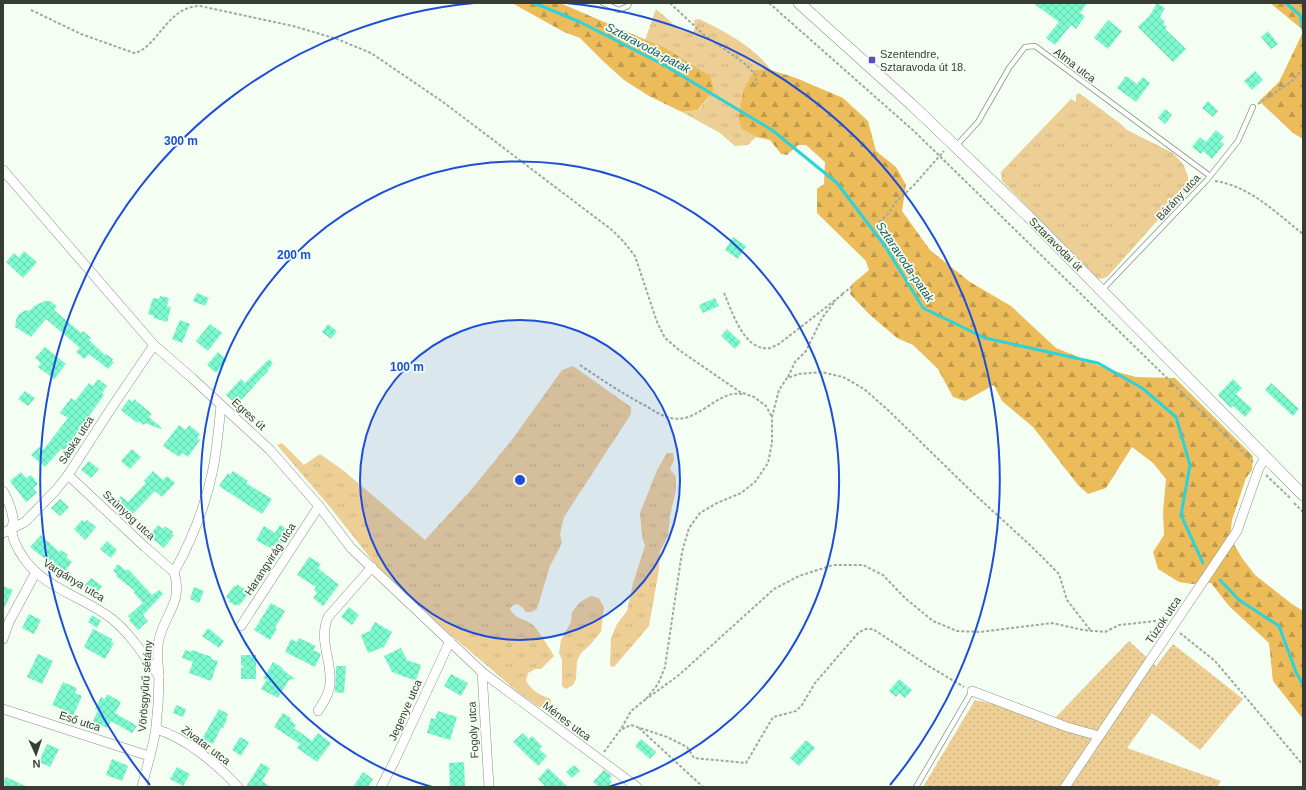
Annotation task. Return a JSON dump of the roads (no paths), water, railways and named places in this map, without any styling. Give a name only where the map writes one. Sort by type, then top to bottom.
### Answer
[{"type":"street","name":"Sztaravodai út","points":[[799,3],[954,144],[1102,290],[1265,458],[1303,495]]},
{"type":"street","name":"Egres út","points":[[3,170],[154,345],[270,450],[319,506],[351,548],[482,672]]},
{"type":"street","name":"Sáska utca","points":[[3,534],[25,522],[56,490],[68,475],[154,345]]},
{"type":"street","points":[[174,572],[186,551],[211,477],[218,440],[221,405]]},
{"type":"street","name":"Túzok utca","points":[[1065,787],[1238,531],[1259,468],[1265,458]]},
{"type":"street","name":"Szúnyog utca","points":[[68,475],[174,572]]},
{"type":"street","name":"Vargánya utca","points":[[3,491],[14,521],[12,529],[14,538],[22,556],[36,572],[112,619],[141,651],[159,676]]},
{"type":"street","name":"Harangvirág utca","points":[[241,626],[319,506]]},
{"type":"street","points":[[318,711],[328,693],[330,683],[324,639],[324,630],[328,617],[372,567]]},
{"type":"street","points":[[3,639],[6,621],[36,572]]},
{"type":"street","name":"Vörösgyűrű sétány","points":[[142,787],[156,729],[159,676],[158,644],[162,627],[177,595],[177,581],[174,572]]},
{"type":"street","name":"Jegenye utca","points":[[381,787],[450,641]]},
{"type":"street","name":"Ménes utca","points":[[482,672],[637,787]]},
{"type":"street","name":"Fogoly utca","points":[[482,672],[489,787]]},
{"type":"street","points":[[972,691],[1067,727],[1099,736]]},
{"type":"street","name":"Eső utca","points":[[3,709],[149,756]]},
{"type":"street","name":"Zivatar utca","points":[[156,729],[181,738],[202,754],[238,787]]},
{"type":"lane","points":[[603,3],[619,10],[628,6],[629,3]]},
{"type":"lane","name":"Alma utca","points":[[954,144],[978,122],[1009,68],[1025,47],[1035,46],[1208,178]]},
{"type":"lane","name":"Bárány utca","points":[[1102,290],[1208,178],[1238,141],[1253,107]]},
{"type":"lane","points":[[916,787],[972,691]]},
{"type":"waterway","name":"Sztaravoda-patak","points":[[534,3],[580,22],[664,65],[772,130],[837,183],[885,246],[923,308],[985,338],[1098,363],[1142,388],[1176,417],[1190,465],[1181,515],[1203,563]]},
{"type":"waterway","points":[[1286,3],[1300,15],[1303,29]]},
{"type":"waterway","name":"Sztaravoda-patak","points":[[1220,580],[1239,600],[1279,626],[1296,672],[1303,685]]},
{"type":"place","name":"Szentendre, Sztaravoda út 18.","points":[[872,60]]}]
